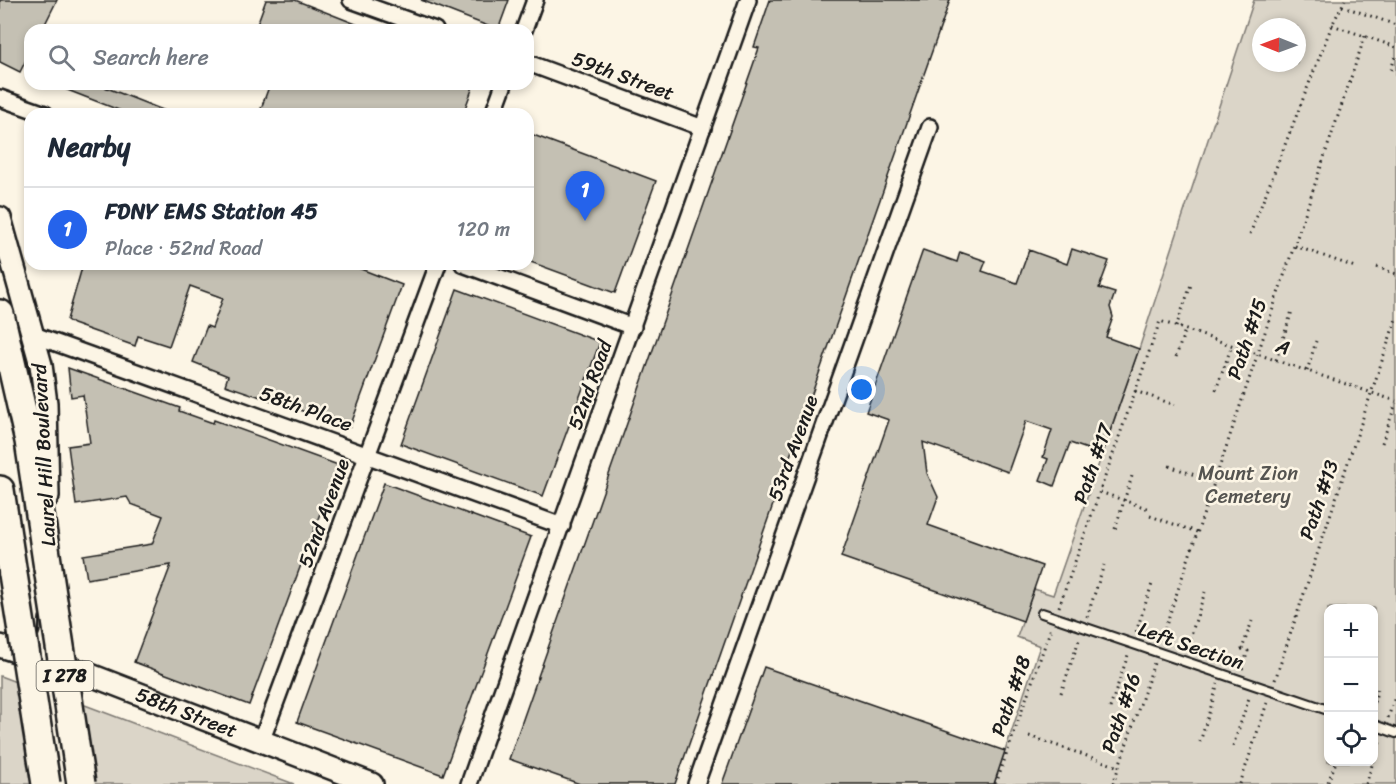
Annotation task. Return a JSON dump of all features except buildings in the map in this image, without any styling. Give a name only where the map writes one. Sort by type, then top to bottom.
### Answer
[{"type":"highway","name":"I 278","points":[[0,314],[29,441],[81,784]]},
{"type":"highway","name":"I 278","points":[[0,490],[7,573],[46,784]]},
{"type":"main road","name":"Laurel Hill Boulevard","points":[[0,218],[34,335],[46,403],[51,634],[42,660]]},
{"type":"main road","name":"Laurel Hill Boulevard","points":[[7,573],[12,616],[42,660],[61,784]]},
{"type":"main road","name":"58th Street","points":[[0,646],[88,674],[372,784]]},
{"type":"street","points":[[351,0],[418,24]]},
{"type":"street","points":[[526,24],[535,0]]},
{"type":"street","name":"52nd Road","points":[[469,784],[748,0]]},
{"type":"street","name":"59th Street","points":[[534,65],[703,128]]},
{"type":"street","points":[[495,108],[502,90]]},
{"type":"street","points":[[0,98],[28,108]]},
{"type":"street","name":"53rd Avenue","points":[[696,784],[930,126]]},
{"type":"street","name":"52nd Avenue","points":[[261,742],[436,270]]},
{"type":"street","points":[[479,270],[633,327]]},
{"type":"street","name":"58th Place","points":[[34,335],[562,526]]},
{"type":"lane","name":"Left Section","points":[[1042,613],[1324,708]]},
{"type":"lane","points":[[1378,727],[1396,733]]},
{"type":"path","points":[[1250,234],[1332,25],[1345,0]]},
{"type":"path","points":[[1342,6],[1396,25]]},
{"type":"path","points":[[1332,25],[1396,47]]},
{"type":"path","name":"Path #15","points":[[1157,652],[1365,36]]},
{"type":"path","points":[[1390,70],[1396,53]]},
{"type":"path","points":[[1294,246],[1355,267]]},
{"type":"path","points":[[1377,267],[1396,274]]},
{"type":"path","points":[[1176,327],[1192,282]]},
{"type":"path","points":[[1276,360],[1292,311]]},
{"type":"path","name":"Path #13","points":[[1240,784],[1396,319]]},
{"type":"path","name":"A","points":[[1160,321],[1396,402]]},
{"type":"path","name":"Path #17","points":[[1055,618],[1160,321]]},
{"type":"path","points":[[1176,357],[1185,330]]},
{"type":"path","points":[[1307,371],[1316,341]]},
{"type":"path","points":[[1389,341],[1396,344]]},
{"type":"path","points":[[1216,390],[1232,345]]},
{"type":"path","points":[[1135,391],[1175,405]]},
{"type":"path","points":[[1382,443],[1396,402]]},
{"type":"path","points":[[1169,466],[1215,482]]},
{"type":"path","points":[[1115,529],[1132,476]]},
{"type":"path","points":[[1099,492],[1149,509]]},
{"type":"path","points":[[1150,516],[1198,532]]},
{"type":"path","points":[[1183,661],[1205,591]]},
{"type":"path","name":"Path #18","points":[[996,784],[1055,618]]},
{"type":"path","points":[[1238,679],[1248,651],[1242,649],[1252,621]]},
{"type":"path","name":"Path #16","points":[[1113,784],[1157,652]]},
{"type":"path","points":[[1200,741],[1221,674]]},
{"type":"path","points":[[1233,746],[1253,684]]},
{"type":"path","points":[[1378,746],[1396,694]]},
{"type":"path","points":[[1029,736],[1119,767]]},
{"type":"path","points":[[1328,782],[1334,766]]},
{"type":"path","points":[[1366,784],[1371,766]]},
{"type":"green space","name":"Mount Zion Cemetery","points":[[1254,0],[1396,0],[1396,784],[994,784],[1040,646],[1017,637],[1034,589],[1053,595],[1139,349]]},
{"type":"green space","points":[[0,676],[16,682],[32,784],[0,784]]},
{"type":"green space","points":[[77,702],[294,784],[90,784]]},
{"type":"place","name":"FDNY EMS Station 45","points":[[585,221]]}]
